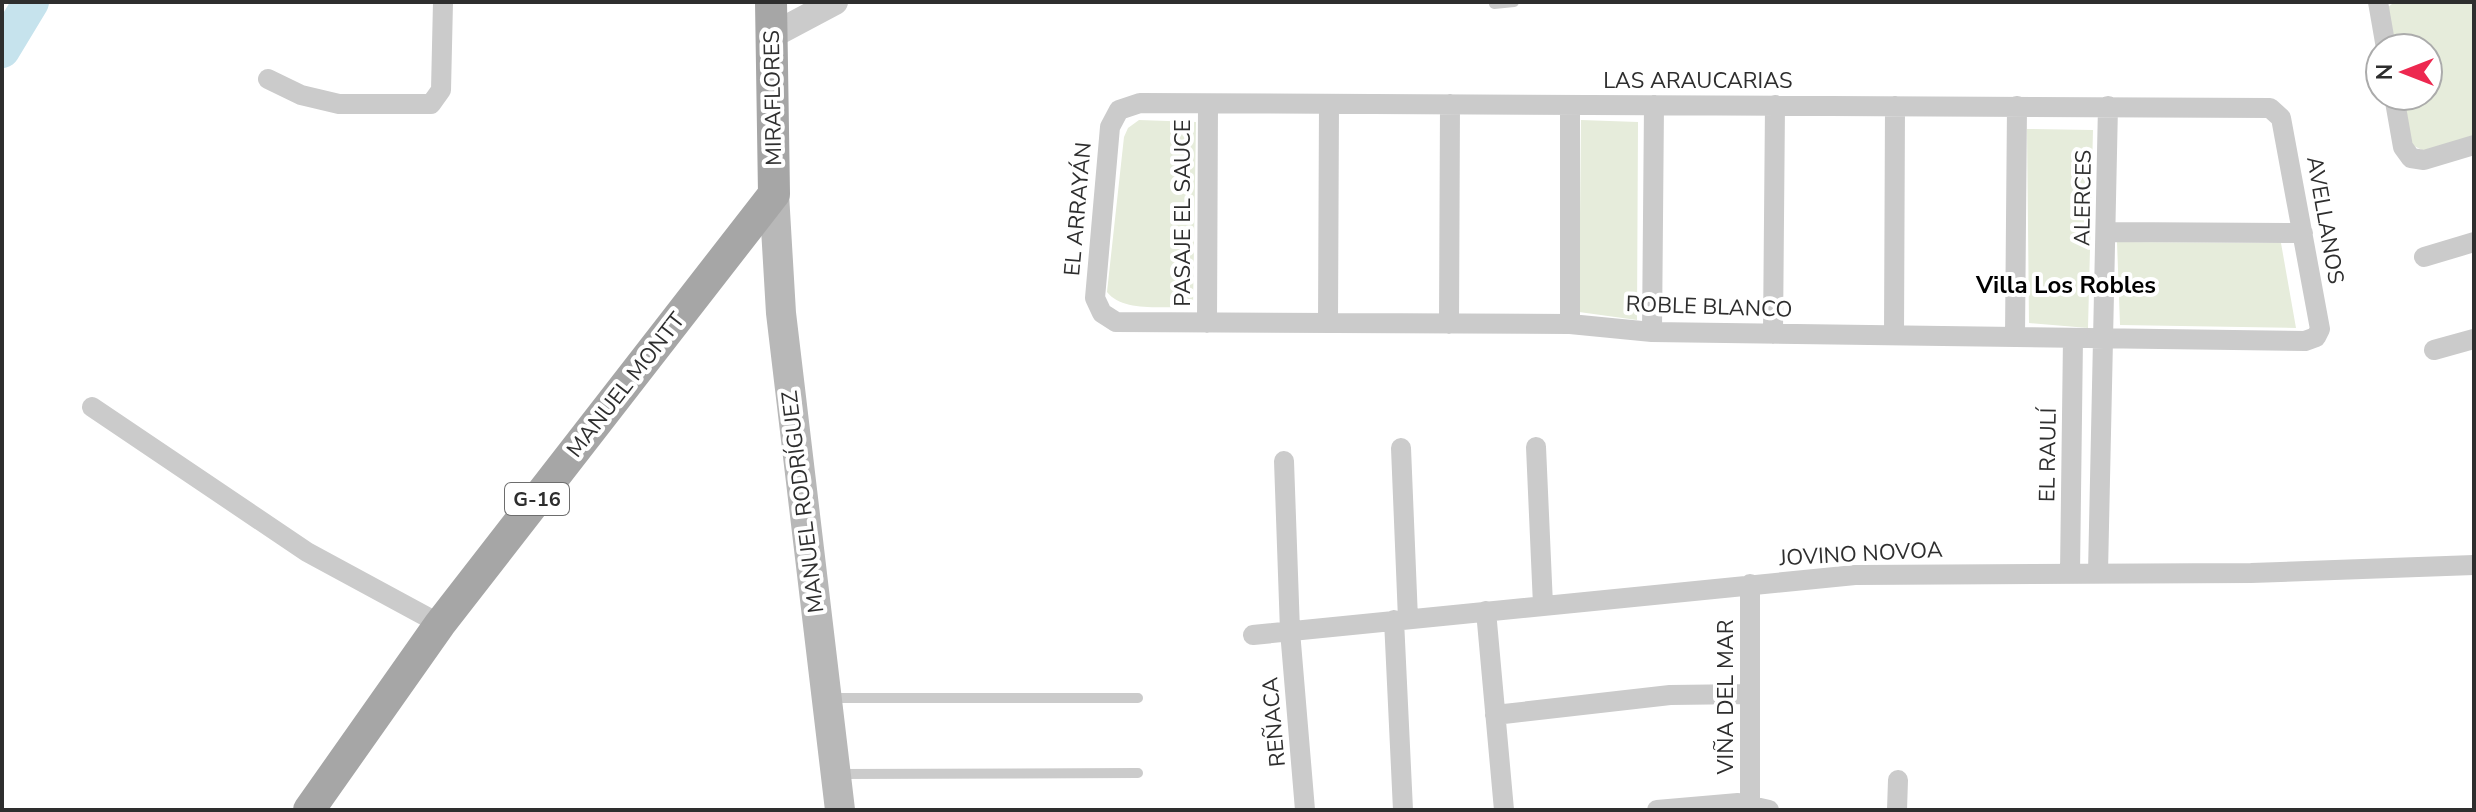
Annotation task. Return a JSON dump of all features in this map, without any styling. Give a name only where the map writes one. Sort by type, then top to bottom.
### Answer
[{"type":"main road","name":"MIRAFLORES","points":[[771,2],[774,194]]},
{"type":"main road","name":"MANUEL MONTT","points":[[309,810],[440,624],[774,194]]},
{"type":"main road","name":"MANUEL RODRÍGUEZ","points":[[774,194],[781,313],[840,810]]},
{"type":"street","points":[[268,79],[301,95],[339,104],[431,104],[441,90],[443,2]]},
{"type":"street","points":[[771,36],[835,2]]},
{"type":"street","points":[[2378,2],[2383,32]]},
{"type":"street","name":"LAS ARAUCARIAS","points":[[1119,110],[1140,103],[2263,107],[2277,112]]},
{"type":"street","name":"PASAJE EL SAUCE","points":[[1207,323],[1208,104]]},
{"type":"street","points":[[1328,323],[1329,104]]},
{"type":"street","points":[[1449,324],[1450,104]]},
{"type":"street","points":[[1570,105],[1570,324]]},
{"type":"street","points":[[1652,332],[1654,105]]},
{"type":"street","points":[[1773,334],[1775,105]]},
{"type":"street","points":[[1894,335],[1895,106]]},
{"type":"street","points":[[2015,337],[2017,106]]},
{"type":"street","name":"ALERCES","points":[[2102,338],[2108,106]]},
{"type":"street","name":"EL ARRAYÁN","points":[[1102,313],[1095,298],[1110,127],[1119,110]]},
{"type":"street","name":"AVELLANOS","points":[[2277,112],[2283,126],[2319,324],[2316,337]]},
{"type":"street","points":[[2397,112],[2403,147],[2411,158],[2424,160],[2474,145]]},
{"type":"street","points":[[2106,232],[2303,233]]},
{"type":"street","points":[[2424,257],[2474,242]]},
{"type":"street","name":"ROBLE BLANCO","points":[[1102,313],[1124,323],[1570,324],[1652,332],[2309,341],[2316,337]]},
{"type":"street","name":"EL RAULÍ","points":[[2070,573],[2073,338]]},
{"type":"street","points":[[2098,573],[2102,338]]},
{"type":"street","points":[[2434,350],[2474,339]]},
{"type":"street","points":[[92,407],[307,552],[440,624]]},
{"type":"street","points":[[1536,447],[1543,605]]},
{"type":"street","points":[[1401,448],[1403,810]]},
{"type":"street","name":"REÑACA","points":[[1284,461],[1290,631],[1305,810]]},
{"type":"street","name":"JOVINO NOVOA","points":[[1253,635],[1855,575],[2251,573],[2474,565]]},
{"type":"street","name":"VIÑA DEL MAR","points":[[1750,584],[1750,694],[1756,808]]},
{"type":"street","points":[[1486,611],[1504,810]]},
{"type":"street","points":[[1495,715],[1670,695],[1750,694]]},
{"type":"street","points":[[1897,810],[1898,780]]},
{"type":"street","points":[[1657,810],[1756,808]]},
{"type":"lane","points":[[1494,4],[1514,2]]},
{"type":"lane","points":[[827,698],[1138,698]]},
{"type":"lane","points":[[836,774],[1138,773]]},
{"type":"green space","points":[[2474,2],[2474,136],[2424,151],[2412,145],[2405,112],[2444,112],[2444,32],[2389,32],[2384,10],[2392,4]]},
{"type":"green space","points":[[1139,120],[1196,122],[1193,307],[1135,306],[1114,299],[1107,292],[1124,137],[1128,128]]},
{"type":"green space","points":[[1581,120],[1638,122],[1637,320],[1579,312]]},
{"type":"green space","points":[[2027,129],[2093,130],[2088,328],[2029,323]]},
{"type":"green space","points":[[2117,242],[2281,243],[2296,328],[2120,325]]},
{"type":"waterway","points":[[2,50],[31,2]]},
{"type":"district","name":"Villa Los Robles","points":[[2066,285]]}]
